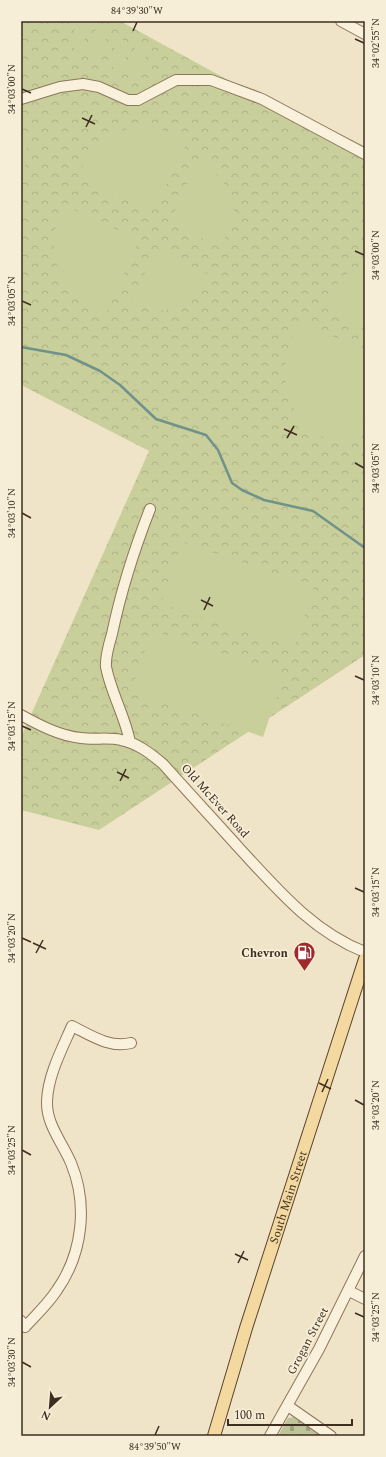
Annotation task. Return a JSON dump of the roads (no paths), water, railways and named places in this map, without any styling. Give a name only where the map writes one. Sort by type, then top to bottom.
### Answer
[{"type":"main road","name":"South Main Street","points":[[214,1436],[246,1328],[365,959]]},
{"type":"street","points":[[341,21],[365,34]]},
{"type":"street","points":[[21,98],[76,84],[91,85],[128,100],[138,100],[176,80],[211,80],[262,99],[365,154]]},
{"type":"street","points":[[130,742],[127,726],[110,682],[106,665],[120,596],[132,556],[150,509]]},
{"type":"street","name":"Old McEver Road","points":[[21,715],[59,733],[80,738],[119,739],[130,742],[146,750],[162,764],[278,890],[312,922],[335,938],[365,952]]},
{"type":"street","points":[[21,1321],[25,1327],[58,1290],[74,1257],[80,1229],[81,1203],[77,1182],[71,1163],[52,1126],[48,1113],[47,1101],[53,1071],[72,1026],[107,1043],[120,1045],[131,1043]]},
{"type":"street","name":"Grogan Street","points":[[270,1436],[288,1406],[349,1290],[365,1256]]},
{"type":"street","points":[[349,1290],[365,1299]]},
{"type":"street","points":[[288,1406],[331,1436]]},
{"type":"waterway","points":[[21,347],[66,355],[100,371],[120,385],[156,419],[206,435],[218,450],[232,483],[242,490],[264,500],[313,511],[365,548]]},
{"type":"place","name":"Chevron","points":[[304,972]]}]
